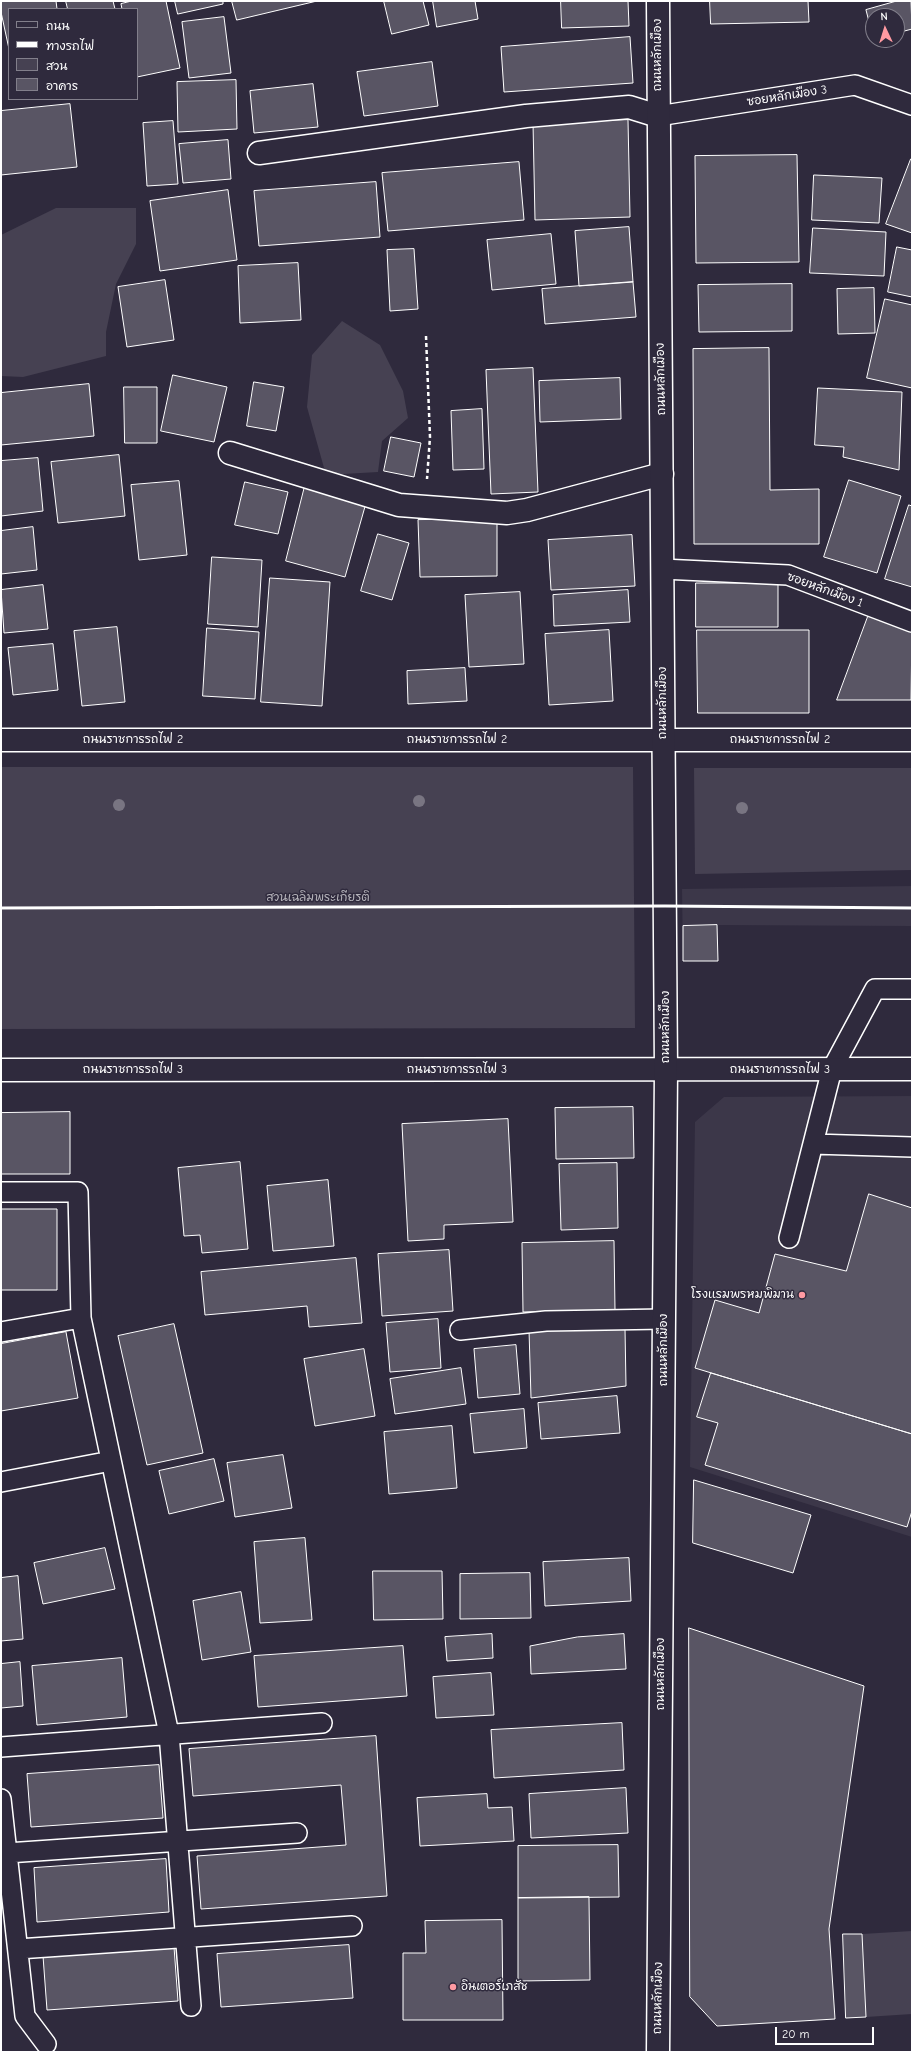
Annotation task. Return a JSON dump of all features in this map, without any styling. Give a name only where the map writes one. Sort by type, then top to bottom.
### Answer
[{"type":"street","name":"ถนนหลักเมือง","points":[[658,1],[666,1070],[658,2052]]},
{"type":"street","points":[[259,153],[526,116],[629,107],[658,116]]},
{"type":"street","points":[[230,453],[399,505],[507,513],[527,510],[662,474]]},
{"type":"street","name":"ถนนราชการรถไฟ 2","points":[[1,740],[912,740]]},
{"type":"street","name":"ถนนราชการรถไฟ 3","points":[[1,1070],[912,1069]]},
{"type":"lane","name":"ซอยหลักเมือง 3","points":[[658,116],[855,85],[912,105]]},
{"type":"lane","name":"ซอยหลักเมือง 1","points":[[662,570],[788,575],[912,622]]},
{"type":"lane","points":[[789,1238],[832,1069],[875,989],[912,989]]},
{"type":"lane","points":[[813,1144],[912,1147]]},
{"type":"lane","points":[[1,1192],[78,1192],[81,1318],[168,1734],[191,2006]]},
{"type":"lane","points":[[1,1332],[81,1318]]},
{"type":"lane","points":[[460,1330],[546,1321],[664,1319]]},
{"type":"lane","points":[[1,1482],[111,1461]]},
{"type":"lane","points":[[1,1747],[322,1723]]},
{"type":"lane","points":[[1,1799],[25,2016],[46,2044]]},
{"type":"lane","points":[[7,1853],[297,1833]]},
{"type":"lane","points":[[18,1949],[352,1926]]},
{"type":"path","points":[[426,336],[430,437],[426,507]]},
{"type":"shaded area","points":[[912,886],[912,926],[717,925],[718,961],[683,961],[682,889]]},
{"type":"shaded area","name":"โรงแรมพรหมพิมาน","points":[[912,1096],[912,1537],[690,1467],[695,1122],[724,1097]]},
{"type":"green space","points":[[56,208],[136,208],[136,244],[116,284],[106,332],[106,356],[23,377],[1,376],[1,235]]},
{"type":"green space","points":[[342,321],[380,345],[403,391],[408,418],[382,441],[378,472],[326,475],[307,407],[312,355]]},
{"type":"green space","name":"สวนเฉลิมพระเกียรติ","points":[[1,767],[633,767],[635,1028],[1,1029]]},
{"type":"green space","points":[[694,768],[912,768],[912,870],[695,874]]},
{"type":"green space","points":[[912,1931],[912,2014],[866,2017],[862,1934]]},
{"type":"building","points":[[1,1],[56,1],[57,8],[8,8],[8,44],[1,12]]},
{"type":"building","points":[[66,1],[113,1],[115,8],[68,8]]},
{"type":"building","points":[[132,1],[166,1],[180,68],[138,77],[138,8],[122,8],[121,4]]},
{"type":"building","points":[[175,1],[223,1],[223,4],[178,14]]},
{"type":"building","points":[[232,1],[317,1],[237,20]]},
{"type":"building","points":[[384,1],[423,1],[429,25],[392,34]]},
{"type":"building","points":[[433,1],[475,1],[478,19],[437,27]]},
{"type":"building","points":[[561,1],[628,1],[629,26],[562,28]]},
{"type":"building","points":[[710,1],[808,1],[809,22],[711,24]]},
{"type":"building","points":[[897,1],[911,1],[912,29],[905,31],[905,8],[873,8]]},
{"type":"building","points":[[224,17],[231,73],[189,78],[182,22]]},
{"type":"building","points":[[630,37],[633,83],[504,92],[501,47]]},
{"type":"building","points":[[432,62],[438,106],[364,116],[357,72]]},
{"type":"building","points":[[236,80],[237,129],[178,132],[177,82]]},
{"type":"building","points":[[313,84],[318,127],[254,133],[250,91]]},
{"type":"building","points":[[70,104],[77,167],[1,175],[1,111]]},
{"type":"building","points":[[628,120],[630,217],[535,220],[533,123]]},
{"type":"building","points":[[173,121],[178,184],[147,186],[143,123]]},
{"type":"building","points":[[228,140],[231,179],[183,183],[179,144]]},
{"type":"building","points":[[797,155],[799,262],[696,263],[695,156]]},
{"type":"building","points":[[912,159],[912,233],[886,224]]},
{"type":"building","points":[[519,162],[524,220],[388,231],[382,173]]},
{"type":"building","points":[[814,175],[882,178],[879,223],[812,220]]},
{"type":"building","points":[[376,182],[380,237],[259,246],[254,191]]},
{"type":"building","points":[[228,190],[237,260],[160,271],[150,201]]},
{"type":"building","points":[[629,227],[633,282],[579,286],[575,231]]},
{"type":"building","points":[[813,228],[886,232],[884,276],[810,273]]},
{"type":"building","points":[[551,234],[556,284],[492,290],[487,240]]},
{"type":"building","points":[[897,247],[912,250],[912,297],[888,292]]},
{"type":"building","points":[[414,249],[418,309],[390,311],[387,250]]},
{"type":"building","points":[[298,263],[301,320],[240,323],[238,266]]},
{"type":"building","points":[[165,280],[174,340],[127,347],[118,287]]},
{"type":"building","points":[[633,282],[636,317],[545,324],[542,289]]},
{"type":"building","points":[[792,284],[792,331],[699,332],[698,285]]},
{"type":"building","points":[[874,288],[875,333],[838,334],[837,289]]},
{"type":"building","points":[[885,299],[912,305],[912,388],[867,378]]},
{"type":"building","points":[[769,348],[770,490],[819,489],[819,544],[694,544],[693,349]]},
{"type":"building","points":[[533,368],[538,492],[491,494],[486,370]]},
{"type":"building","points":[[173,375],[227,387],[214,442],[161,431]]},
{"type":"building","points":[[620,378],[621,419],[540,422],[539,381]]},
{"type":"building","points":[[254,382],[284,387],[276,431],[247,426]]},
{"type":"building","points":[[89,384],[94,436],[1,445],[1,393]]},
{"type":"building","points":[[124,387],[157,387],[157,443],[125,443]]},
{"type":"building","points":[[818,388],[902,392],[899,470],[843,457],[844,447],[815,445]]},
{"type":"building","points":[[482,409],[484,469],[453,470],[451,411]]},
{"type":"building","points":[[391,437],[421,443],[414,477],[384,471]]},
{"type":"building","points":[[119,455],[125,516],[58,523],[51,462]]},
{"type":"building","points":[[38,458],[43,511],[1,516],[1,461]]},
{"type":"building","points":[[849,480],[901,496],[877,573],[824,557]]},
{"type":"building","points":[[179,481],[187,555],[139,560],[131,485]]},
{"type":"building","points":[[245,482],[288,492],[278,534],[235,525]]},
{"type":"building","points":[[305,486],[366,503],[345,577],[286,561]]},
{"type":"building","points":[[909,505],[912,506],[912,587],[885,579]]},
{"type":"building","points":[[497,519],[497,576],[420,577],[418,520]]},
{"type":"building","points":[[33,527],[37,570],[1,574],[1,531]]},
{"type":"building","points":[[378,534],[409,543],[392,600],[361,591]]},
{"type":"building","points":[[632,535],[635,586],[551,590],[548,540]]},
{"type":"building","points":[[212,557],[262,560],[258,627],[208,624]]},
{"type":"building","points":[[270,578],[330,582],[322,706],[261,702]]},
{"type":"building","points":[[696,583],[778,583],[778,627],[696,627]]},
{"type":"building","points":[[43,585],[48,629],[4,633],[1,590]]},
{"type":"building","points":[[628,590],[630,622],[554,626],[553,595]]},
{"type":"building","points":[[520,592],[524,664],[469,667],[465,595]]},
{"type":"building","points":[[869,614],[912,630],[911,700],[837,700]]},
{"type":"building","points":[[117,627],[125,702],[82,706],[74,631]]},
{"type":"building","points":[[207,628],[259,632],[255,699],[203,696]]},
{"type":"building","points":[[609,630],[613,701],[549,705],[545,634]]},
{"type":"building","points":[[697,630],[809,630],[809,713],[698,713]]},
{"type":"building","points":[[53,644],[58,690],[13,695],[8,648]]},
{"type":"building","points":[[465,668],[467,701],[408,704],[407,671]]},
{"type":"building","points":[[717,925],[718,961],[683,961],[683,926]]},
{"type":"building","points":[[633,1107],[634,1158],[556,1159],[555,1108]]},
{"type":"building","points":[[70,1112],[70,1174],[1,1174],[1,1113]]},
{"type":"building","points":[[508,1119],[513,1222],[444,1225],[444,1239],[408,1241],[402,1124]]},
{"type":"building","points":[[240,1162],[248,1249],[202,1253],[200,1235],[184,1236],[178,1168]]},
{"type":"building","points":[[617,1163],[618,1228],[561,1230],[559,1164]]},
{"type":"building","points":[[328,1180],[334,1246],[273,1251],[267,1186]]},
{"type":"building","points":[[869,1194],[912,1208],[912,1434],[695,1368],[715,1300],[759,1313],[775,1254],[846,1271]]},
{"type":"building","points":[[1,1209],[57,1209],[57,1290],[1,1290]]},
{"type":"building","points":[[614,1241],[615,1310],[523,1312],[522,1243]]},
{"type":"building","points":[[449,1250],[453,1311],[382,1316],[378,1254]]},
{"type":"building","points":[[356,1258],[362,1323],[309,1327],[307,1306],[205,1315],[201,1272]]},
{"type":"building","points":[[438,1319],[441,1368],[390,1372],[386,1323]]},
{"type":"building","points":[[174,1324],[203,1453],[147,1465],[118,1336]]},
{"type":"building","points":[[625,1328],[626,1386],[531,1398],[529,1330]]},
{"type":"building","points":[[66,1332],[78,1398],[1,1411],[1,1344]]},
{"type":"building","points":[[516,1345],[520,1394],[478,1398],[474,1349]]},
{"type":"building","points":[[364,1349],[375,1416],[315,1426],[304,1359]]},
{"type":"building","points":[[461,1368],[466,1404],[395,1414],[390,1379]]},
{"type":"building","points":[[711,1373],[912,1434],[912,1511],[907,1527],[705,1465],[718,1423],[697,1417]]},
{"type":"building","points":[[617,1396],[620,1433],[541,1439],[538,1403]]},
{"type":"building","points":[[524,1409],[527,1448],[474,1453],[470,1414]]},
{"type":"building","points":[[452,1426],[457,1488],[389,1494],[384,1432]]},
{"type":"building","points":[[283,1455],[292,1508],[235,1517],[227,1463]]},
{"type":"building","points":[[214,1459],[224,1501],[169,1514],[159,1471]]},
{"type":"building","points":[[694,1480],[811,1515],[793,1573],[693,1543]]},
{"type":"building","points":[[305,1538],[312,1620],[260,1623],[254,1542]]},
{"type":"building","points":[[105,1548],[115,1589],[43,1604],[34,1563]]},
{"type":"building","points":[[629,1558],[631,1601],[545,1606],[543,1562]]},
{"type":"building","points":[[373,1571],[442,1571],[443,1619],[374,1620]]},
{"type":"building","points":[[530,1573],[531,1618],[460,1619],[460,1574]]},
{"type":"building","points":[[18,1576],[23,1639],[1,1641],[1,1578]]},
{"type":"building","points":[[241,1592],[251,1652],[202,1660],[193,1601]]},
{"type":"building","points":[[689,1628],[864,1686],[829,1929],[835,2019],[717,2026],[690,1997]]},
{"type":"building","points":[[492,1634],[493,1658],[447,1661],[445,1637]]},
{"type":"building","points":[[624,1634],[626,1669],[531,1674],[530,1646],[577,1637]]},
{"type":"building","points":[[403,1646],[407,1696],[258,1707],[254,1656]]},
{"type":"building","points":[[122,1658],[127,1717],[37,1725],[32,1666]]},
{"type":"building","points":[[20,1662],[23,1706],[1,1708],[1,1664]]},
{"type":"building","points":[[491,1673],[494,1715],[436,1718],[433,1677]]},
{"type":"building","points":[[622,1723],[624,1770],[494,1778],[491,1730]]},
{"type":"building","points":[[376,1736],[387,1896],[201,1909],[197,1856],[346,1845],[341,1785],[193,1796],[189,1749]]},
{"type":"building","points":[[159,1765],[163,1818],[31,1827],[27,1774]]},
{"type":"building","points":[[626,1788],[628,1833],[531,1838],[529,1794]]},
{"type":"building","points":[[487,1794],[488,1808],[512,1807],[514,1841],[420,1846],[417,1798]]},
{"type":"building","points":[[618,1845],[619,1897],[518,1898],[518,1846]]},
{"type":"building","points":[[166,1859],[169,1912],[37,1922],[34,1868]]},
{"type":"building","points":[[589,1897],[590,1980],[518,1981],[518,1898]]},
{"type":"building","name":"อินเตอร์เภสัช","points":[[502,1920],[503,2020],[403,2020],[403,1953],[426,1953],[425,1921]]},
{"type":"building","points":[[843,1934],[862,1934],[866,2017],[846,2018]]},
{"type":"building","points":[[349,1945],[353,1998],[221,2007],[217,1954]]},
{"type":"building","points":[[174,1947],[178,2001],[47,2010],[43,1956]]},
{"type":"railway","points":[[1,908],[665,906],[912,908]]},
{"type":"place","name":"โรงแรมพรหมพิมาน","points":[[802,1295]]},
{"type":"place","name":"อินเตอร์เภสัช","points":[[453,1987]]}]
